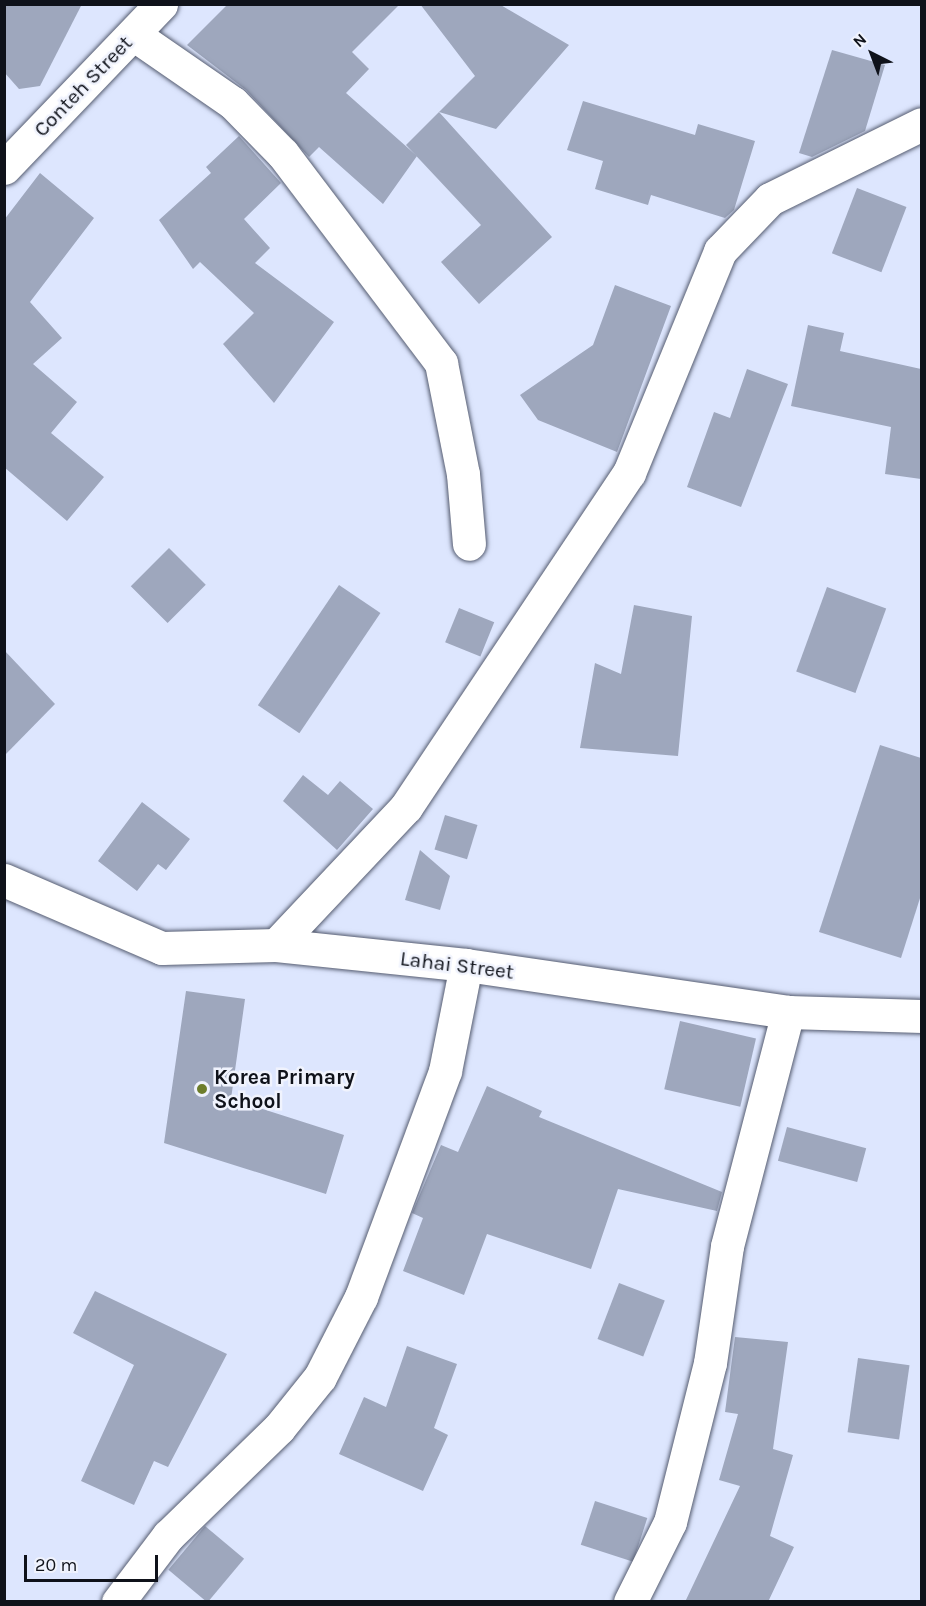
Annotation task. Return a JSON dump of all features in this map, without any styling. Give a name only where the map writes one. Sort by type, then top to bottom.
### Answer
[{"type":"street","name":"Conteh Street","points":[[4,168],[161,4]]},
{"type":"street","points":[[133,34],[233,103],[284,154],[441,363],[463,474],[469,544]]},
{"type":"street","points":[[276,945],[406,807],[629,473],[720,252],[770,199],[921,124]]},
{"type":"street","name":"Lahai Street","points":[[4,880],[162,948],[276,945],[466,965],[788,1012],[921,1016]]},
{"type":"street","points":[[118,1602],[168,1536],[279,1428],[320,1377],[361,1297],[445,1071],[466,965]]},
{"type":"street","points":[[630,1602],[670,1522],[710,1363],[728,1246],[788,1012]]},
{"type":"building","points":[[4,4],[82,4],[40,86],[19,89],[4,72]]},
{"type":"building","points":[[228,4],[400,4],[352,52],[369,69],[346,93],[417,156],[383,204],[319,147],[309,157],[246,90],[187,45]]},
{"type":"building","points":[[420,4],[499,4],[569,45],[496,129],[439,112],[475,76]]},
{"type":"building","points":[[832,50],[885,65],[865,131],[812,157],[799,153]]},
{"type":"building","points":[[583,101],[695,135],[698,124],[755,141],[734,210],[725,218],[651,195],[648,205],[595,189],[603,161],[567,150]]},
{"type":"building","points":[[439,112],[552,237],[479,304],[441,262],[481,225],[406,145]]},
{"type":"building","points":[[239,136],[281,183],[244,219],[270,248],[255,263],[334,322],[274,403],[223,344],[254,313],[200,262],[193,269],[159,220],[211,173],[206,167]]},
{"type":"building","points":[[40,173],[94,218],[30,302],[62,338],[33,364],[77,402],[51,433],[104,477],[67,521],[4,467],[4,220]]},
{"type":"building","points":[[857,188],[906,207],[881,272],[832,253]]},
{"type":"building","points":[[615,285],[671,306],[617,452],[538,420],[520,395],[593,345]]},
{"type":"building","points":[[808,325],[844,333],[840,351],[921,369],[921,479],[885,474],[891,427],[791,406]]},
{"type":"building","points":[[747,369],[788,384],[741,507],[687,487],[714,412],[730,418]]},
{"type":"building","points":[[169,548],[206,585],[168,623],[131,586]]},
{"type":"building","points":[[339,585],[380,613],[299,733],[258,705]]},
{"type":"building","points":[[827,587],[886,609],[855,693],[796,672]]},
{"type":"building","points":[[634,605],[692,616],[678,756],[580,748],[595,663],[621,674]]},
{"type":"building","points":[[459,608],[494,622],[480,657],[445,642]]},
{"type":"building","points":[[4,650],[55,704],[4,756]]},
{"type":"building","points":[[880,745],[921,758],[921,895],[901,958],[819,932]]},
{"type":"building","points":[[303,775],[328,795],[340,781],[373,809],[337,850],[283,801]]},
{"type":"building","points":[[142,802],[190,839],[166,870],[158,864],[137,891],[98,861]]},
{"type":"building","points":[[445,815],[478,825],[467,859],[434,849]]},
{"type":"building","points":[[420,850],[450,876],[440,910],[405,900]]},
{"type":"building","points":[[186,991],[245,999],[231,1099],[344,1135],[326,1194],[164,1143]]},
{"type":"building","points":[[680,1021],[756,1039],[740,1107],[664,1089]]},
{"type":"building","points":[[487,1086],[542,1111],[539,1117],[722,1192],[717,1211],[618,1189],[591,1269],[487,1234],[464,1295],[403,1271],[423,1218],[412,1213],[441,1145],[458,1152]]},
{"type":"building","points":[[787,1127],[866,1148],[857,1182],[778,1161]]},
{"type":"building","points":[[619,1283],[665,1301],[643,1357],[597,1339]]},
{"type":"building","points":[[95,1291],[227,1354],[168,1467],[154,1461],[134,1505],[81,1481],[134,1365],[73,1333]]},
{"type":"building","points":[[735,1337],[788,1342],[773,1449],[793,1455],[770,1536],[794,1547],[768,1602],[685,1602],[740,1486],[719,1480],[738,1414],[725,1412]]},
{"type":"building","points":[[407,1346],[457,1364],[434,1428],[448,1435],[423,1491],[339,1454],[364,1397],[386,1407]]},
{"type":"building","points":[[858,1358],[909,1365],[899,1440],[848,1432]]},
{"type":"building","points":[[595,1501],[647,1518],[633,1562],[581,1545]]},
{"type":"building","points":[[205,1526],[244,1559],[208,1602],[168,1570]]},
{"type":"place","name":"Korea Primary School","points":[[202,1089]]}]
